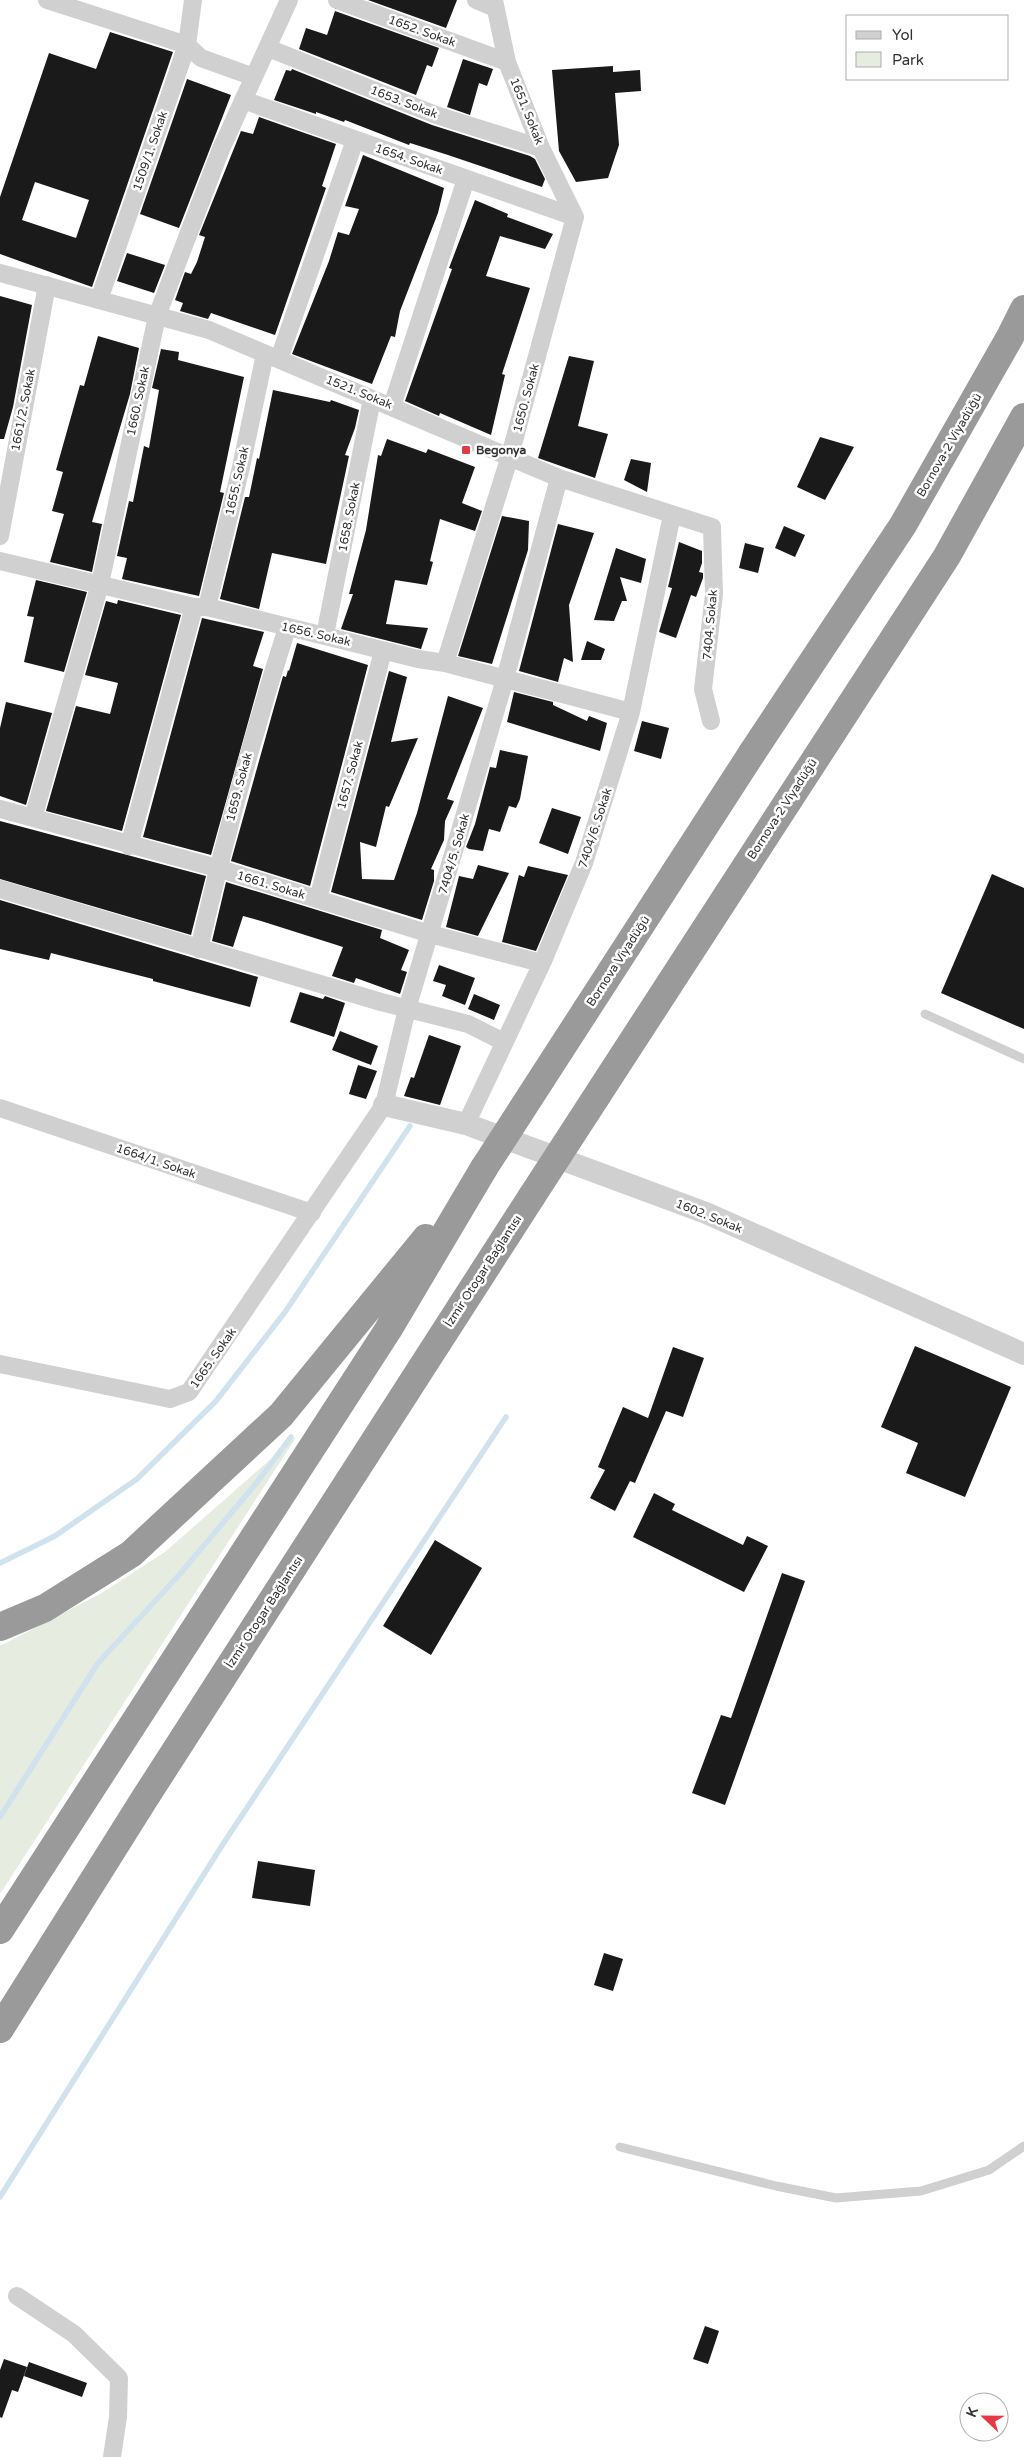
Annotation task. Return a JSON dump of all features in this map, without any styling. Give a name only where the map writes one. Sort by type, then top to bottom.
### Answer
[{"type":"highway","name":"Bornova-2 Viyadüğü","points":[[752,753],[903,525],[1010,338],[1024,309]]},
{"type":"highway","name":"Bornova-2 Viyadüğü","points":[[532,1196],[947,556],[1024,417]]},
{"type":"highway","name":"Bornova Viyadüğü","points":[[484,1168],[752,753]]},
{"type":"highway","points":[[0,1627],[45,1608],[131,1554],[281,1415],[484,1168]]},
{"type":"highway","points":[[0,1930],[388,1330],[484,1168]]},
{"type":"highway","name":"İzmir Otogar Bağlantısı","points":[[0,2029],[142,1801],[532,1196]]},
{"type":"street","points":[[48,0],[187,45],[201,58],[254,77]]},
{"type":"street","name":"1509/1. Sokak","points":[[99,300],[187,45],[193,0]]},
{"type":"street","name":"1660. Sokak","points":[[33,818],[100,584],[157,316],[221,148],[290,0]]},
{"type":"street","name":"1652. Sokak","points":[[337,0],[507,62]]},
{"type":"street","points":[[476,0],[495,4]]},
{"type":"street","name":"1651. Sokak","points":[[495,4],[507,62],[541,148],[575,217]]},
{"type":"street","name":"1653. Sokak","points":[[268,48],[436,115],[541,148]]},
{"type":"street","name":"1654. Sokak","points":[[243,100],[575,217]]},
{"type":"street","name":"1655. Sokak","points":[[129,846],[272,356],[355,140]]},
{"type":"street","points":[[392,406],[466,179]]},
{"type":"street","name":"1650. Sokak","points":[[445,663],[509,459],[575,217]]},
{"type":"street","name":"1521. Sokak","points":[[0,273],[209,330],[392,406],[509,459],[559,478],[712,527]]},
{"type":"street","name":"1661/2. Sokak","points":[[0,536],[46,285]]},
{"type":"street","name":"1658. Sokak","points":[[325,635],[372,399]]},
{"type":"street","name":"7404/5. Sokak","points":[[312,1213],[384,1105],[407,1009],[505,680],[559,478]]},
{"type":"street","name":"7404/6. Sokak","points":[[466,1124],[542,963],[578,880],[631,712],[672,515]]},
{"type":"street","name":"7404. Sokak","points":[[711,721],[703,690],[714,594],[712,527]]},
{"type":"street","name":"1656. Sokak","points":[[0,561],[287,628],[325,635],[383,651],[445,663],[631,712]]},
{"type":"street","name":"1659. Sokak","points":[[199,949],[218,868],[258,717],[287,628]]},
{"type":"street","name":"1657. Sokak","points":[[318,899],[383,651]]},
{"type":"street","name":"1661. Sokak","points":[[0,809],[129,846],[218,868],[430,934],[542,963]]},
{"type":"street","points":[[0,889],[199,949],[407,1009],[468,1024],[504,1042]]},
{"type":"street","name":"1602. Sokak","points":[[384,1105],[466,1124],[706,1213],[1024,1354]]},
{"type":"street","name":"1664/1. Sokak","points":[[0,1108],[312,1213]]},
{"type":"street","name":"1665. Sokak","points":[[0,1364],[170,1399],[190,1392],[312,1213]]},
{"type":"street","points":[[17,2296],[74,2334],[119,2378],[118,2417],[112,2457]]},
{"type":"lane","points":[[925,1014],[1024,1059]]},
{"type":"lane","points":[[620,2148],[776,2186],[836,2198],[921,2191],[990,2170],[1024,2146]]},
{"type":"green space","points":[[297,1436],[0,1894],[0,1646],[100,1594],[165,1552]]},
{"type":"building","points":[[368,0],[457,0],[446,28]]},
{"type":"building","points":[[335,11],[439,48],[432,67],[427,65],[416,95],[299,49],[306,28],[327,35]]},
{"type":"building","points":[[110,32],[173,52],[92,287],[0,254],[0,197],[49,53],[96,69]],"holes":[[[35,182],[89,200],[76,238],[22,220]]]},
{"type":"building","points":[[463,59],[493,69],[487,86],[479,83],[470,115],[447,107]]},
{"type":"building","points":[[613,66],[613,72],[640,70],[641,91],[615,93],[619,145],[608,178],[576,182],[559,151],[552,70]]},
{"type":"building","points":[[292,69],[432,125],[530,156],[535,159],[545,179],[542,187],[410,143],[409,145],[345,120],[344,122],[274,100],[286,70],[291,71]]},
{"type":"building","points":[[187,79],[231,95],[179,228],[140,214]]},
{"type":"building","points":[[259,117],[336,144],[322,186],[326,188],[275,335],[211,313],[208,319],[180,311],[183,303],[175,300],[185,272],[191,274],[197,262],[205,237],[199,235],[241,131],[253,134]]},
{"type":"building","points":[[363,155],[444,188],[438,213],[400,311],[395,337],[391,336],[372,384],[292,354],[329,261],[338,232],[349,235],[359,209],[345,206]]},
{"type":"building","points":[[475,200],[508,214],[507,217],[553,234],[545,249],[500,236],[486,276],[530,288],[502,374],[505,375],[491,435],[440,413],[439,416],[405,401],[452,269],[449,268]]},
{"type":"building","points":[[127,253],[165,265],[154,293],[117,281]]},
{"type":"building","points":[[0,296],[32,305],[13,407],[4,439],[0,439]]},
{"type":"building","points":[[98,336],[139,348],[130,394],[92,522],[102,524],[92,572],[50,562],[64,514],[52,511],[63,472],[56,470],[80,385],[84,386]]},
{"type":"building","points":[[161,349],[179,352],[178,360],[244,377],[220,492],[224,493],[199,596],[122,579],[127,558],[117,556],[129,501],[133,502],[144,446],[149,448],[159,390],[152,388]]},
{"type":"building","points":[[569,356],[594,361],[578,426],[608,434],[595,478],[538,458]]},
{"type":"building","points":[[273,390],[330,402],[331,400],[359,410],[355,428],[345,455],[349,456],[326,564],[272,553],[259,609],[220,599],[245,497],[249,497],[257,458],[259,459]]},
{"type":"building","points":[[820,437],[854,447],[825,500],[797,487]]},
{"type":"building","points":[[387,439],[426,453],[428,449],[475,467],[462,503],[482,511],[475,531],[440,519],[430,561],[433,562],[427,585],[395,580],[386,624],[428,628],[421,649],[341,629],[353,594],[349,594],[366,530],[378,455],[381,456]]},
{"type":"building","points":[[631,459],[651,463],[647,492],[624,480]]},
{"type":"building","points":[[502,516],[529,521],[528,550],[492,664],[458,656]]},
{"type":"building","points":[[558,524],[594,533],[569,605],[573,662],[564,658],[558,682],[519,671]]},
{"type":"building","points":[[784,526],[805,535],[795,557],[775,548]]},
{"type":"building","points":[[679,542],[702,551],[702,563],[699,572],[703,573],[703,578],[696,597],[691,595],[676,638],[659,632],[672,588],[668,587]]},
{"type":"building","points":[[745,543],[764,548],[758,573],[739,568]]},
{"type":"building","points":[[616,548],[646,559],[641,583],[620,577],[627,601],[622,601],[614,621],[594,620]]},
{"type":"building","points":[[36,580],[87,592],[64,672],[24,662],[34,617],[27,616]]},
{"type":"building","points":[[118,600],[181,615],[122,831],[46,811],[76,706],[110,714],[118,683],[85,675],[106,601],[117,604]]},
{"type":"building","points":[[202,618],[264,632],[253,666],[263,669],[211,855],[143,837]]},
{"type":"building","points":[[587,641],[605,649],[601,660],[581,660]]},
{"type":"building","points":[[297,643],[368,665],[310,886],[231,861],[283,676],[286,677],[289,671]]},
{"type":"building","points":[[389,671],[407,677],[391,742],[418,738],[389,807],[386,806],[376,847],[360,842],[362,879],[394,880],[417,813],[448,696],[483,708],[447,799],[454,801],[445,821],[444,840],[431,869],[434,870],[434,881],[422,920],[331,892]]},
{"type":"building","points":[[514,692],[553,702],[553,705],[587,721],[589,716],[607,723],[600,751],[507,722]]},
{"type":"building","points":[[6,702],[52,713],[26,805],[0,796],[0,728]]},
{"type":"building","points":[[642,721],[669,728],[661,759],[634,751]]},
{"type":"building","points":[[500,750],[528,756],[520,799],[516,808],[509,806],[500,832],[489,829],[483,851],[469,849],[466,847],[475,824],[490,767],[496,768]]},
{"type":"building","points":[[552,808],[581,817],[568,854],[539,843]]},
{"type":"building","points":[[0,821],[206,876],[191,935],[0,879]]},
{"type":"building","points":[[478,865],[509,873],[478,936],[446,927],[459,876],[473,879]]},
{"type":"building","points":[[528,866],[568,875],[536,951],[502,942],[519,875],[524,877]]},
{"type":"building","points":[[992,874],[1024,888],[1024,1029],[941,993]]},
{"type":"building","points":[[226,882],[382,930],[380,938],[409,950],[401,970],[407,972],[400,994],[356,978],[354,983],[332,976],[343,947],[261,921],[243,916],[233,947],[212,941]]},
{"type":"building","points":[[0,900],[258,977],[250,1007],[153,981],[153,979],[51,953],[49,960],[0,949]]},
{"type":"building","points":[[439,965],[475,978],[465,1005],[442,996],[446,985],[433,981]]},
{"type":"building","points":[[300,992],[323,999],[325,996],[345,1003],[334,1037],[290,1022]]},
{"type":"building","points":[[474,994],[500,1005],[494,1020],[468,1009]]},
{"type":"building","points":[[340,1031],[378,1046],[371,1065],[332,1050]]},
{"type":"building","points":[[429,1035],[461,1046],[440,1105],[404,1096],[411,1077],[414,1078]]},
{"type":"building","points":[[358,1065],[377,1071],[366,1099],[349,1094]]},
{"type":"building","points":[[915,1346],[1011,1387],[965,1497],[906,1473],[918,1443],[881,1427]]},
{"type":"building","points":[[673,1347],[704,1358],[683,1417],[666,1411],[635,1483],[630,1481],[615,1511],[590,1498],[605,1470],[598,1467],[623,1407],[648,1418]]},
{"type":"building","points":[[654,1493],[675,1504],[672,1510],[743,1545],[747,1536],[768,1546],[744,1592],[633,1537]]},
{"type":"building","points":[[435,1540],[482,1568],[431,1655],[383,1626]]},
{"type":"building","points":[[782,1573],[805,1581],[725,1805],[692,1793],[721,1715],[731,1718]]},
{"type":"building","points":[[258,1861],[315,1870],[310,1906],[252,1898]]},
{"type":"building","points":[[604,1953],[623,1959],[613,1991],[594,1985]]},
{"type":"building","points":[[705,2326],[719,2331],[708,2364],[693,2359]]},
{"type":"building","points":[[4,2359],[27,2367],[18,2392],[12,2390],[2,2418],[0,2417],[0,2370]]},
{"type":"building","points":[[29,2362],[87,2383],[82,2397],[24,2376]]},
{"type":"waterway","points":[[0,1563],[55,1536],[137,1479],[216,1401],[285,1312],[410,1126]]},
{"type":"waterway","points":[[0,2197],[223,1844],[506,1417]]},
{"type":"waterway","points":[[0,1817],[98,1663],[180,1574],[258,1481],[291,1437]]},
{"type":"place","name":"Begonya","points":[[466,450]]}]
